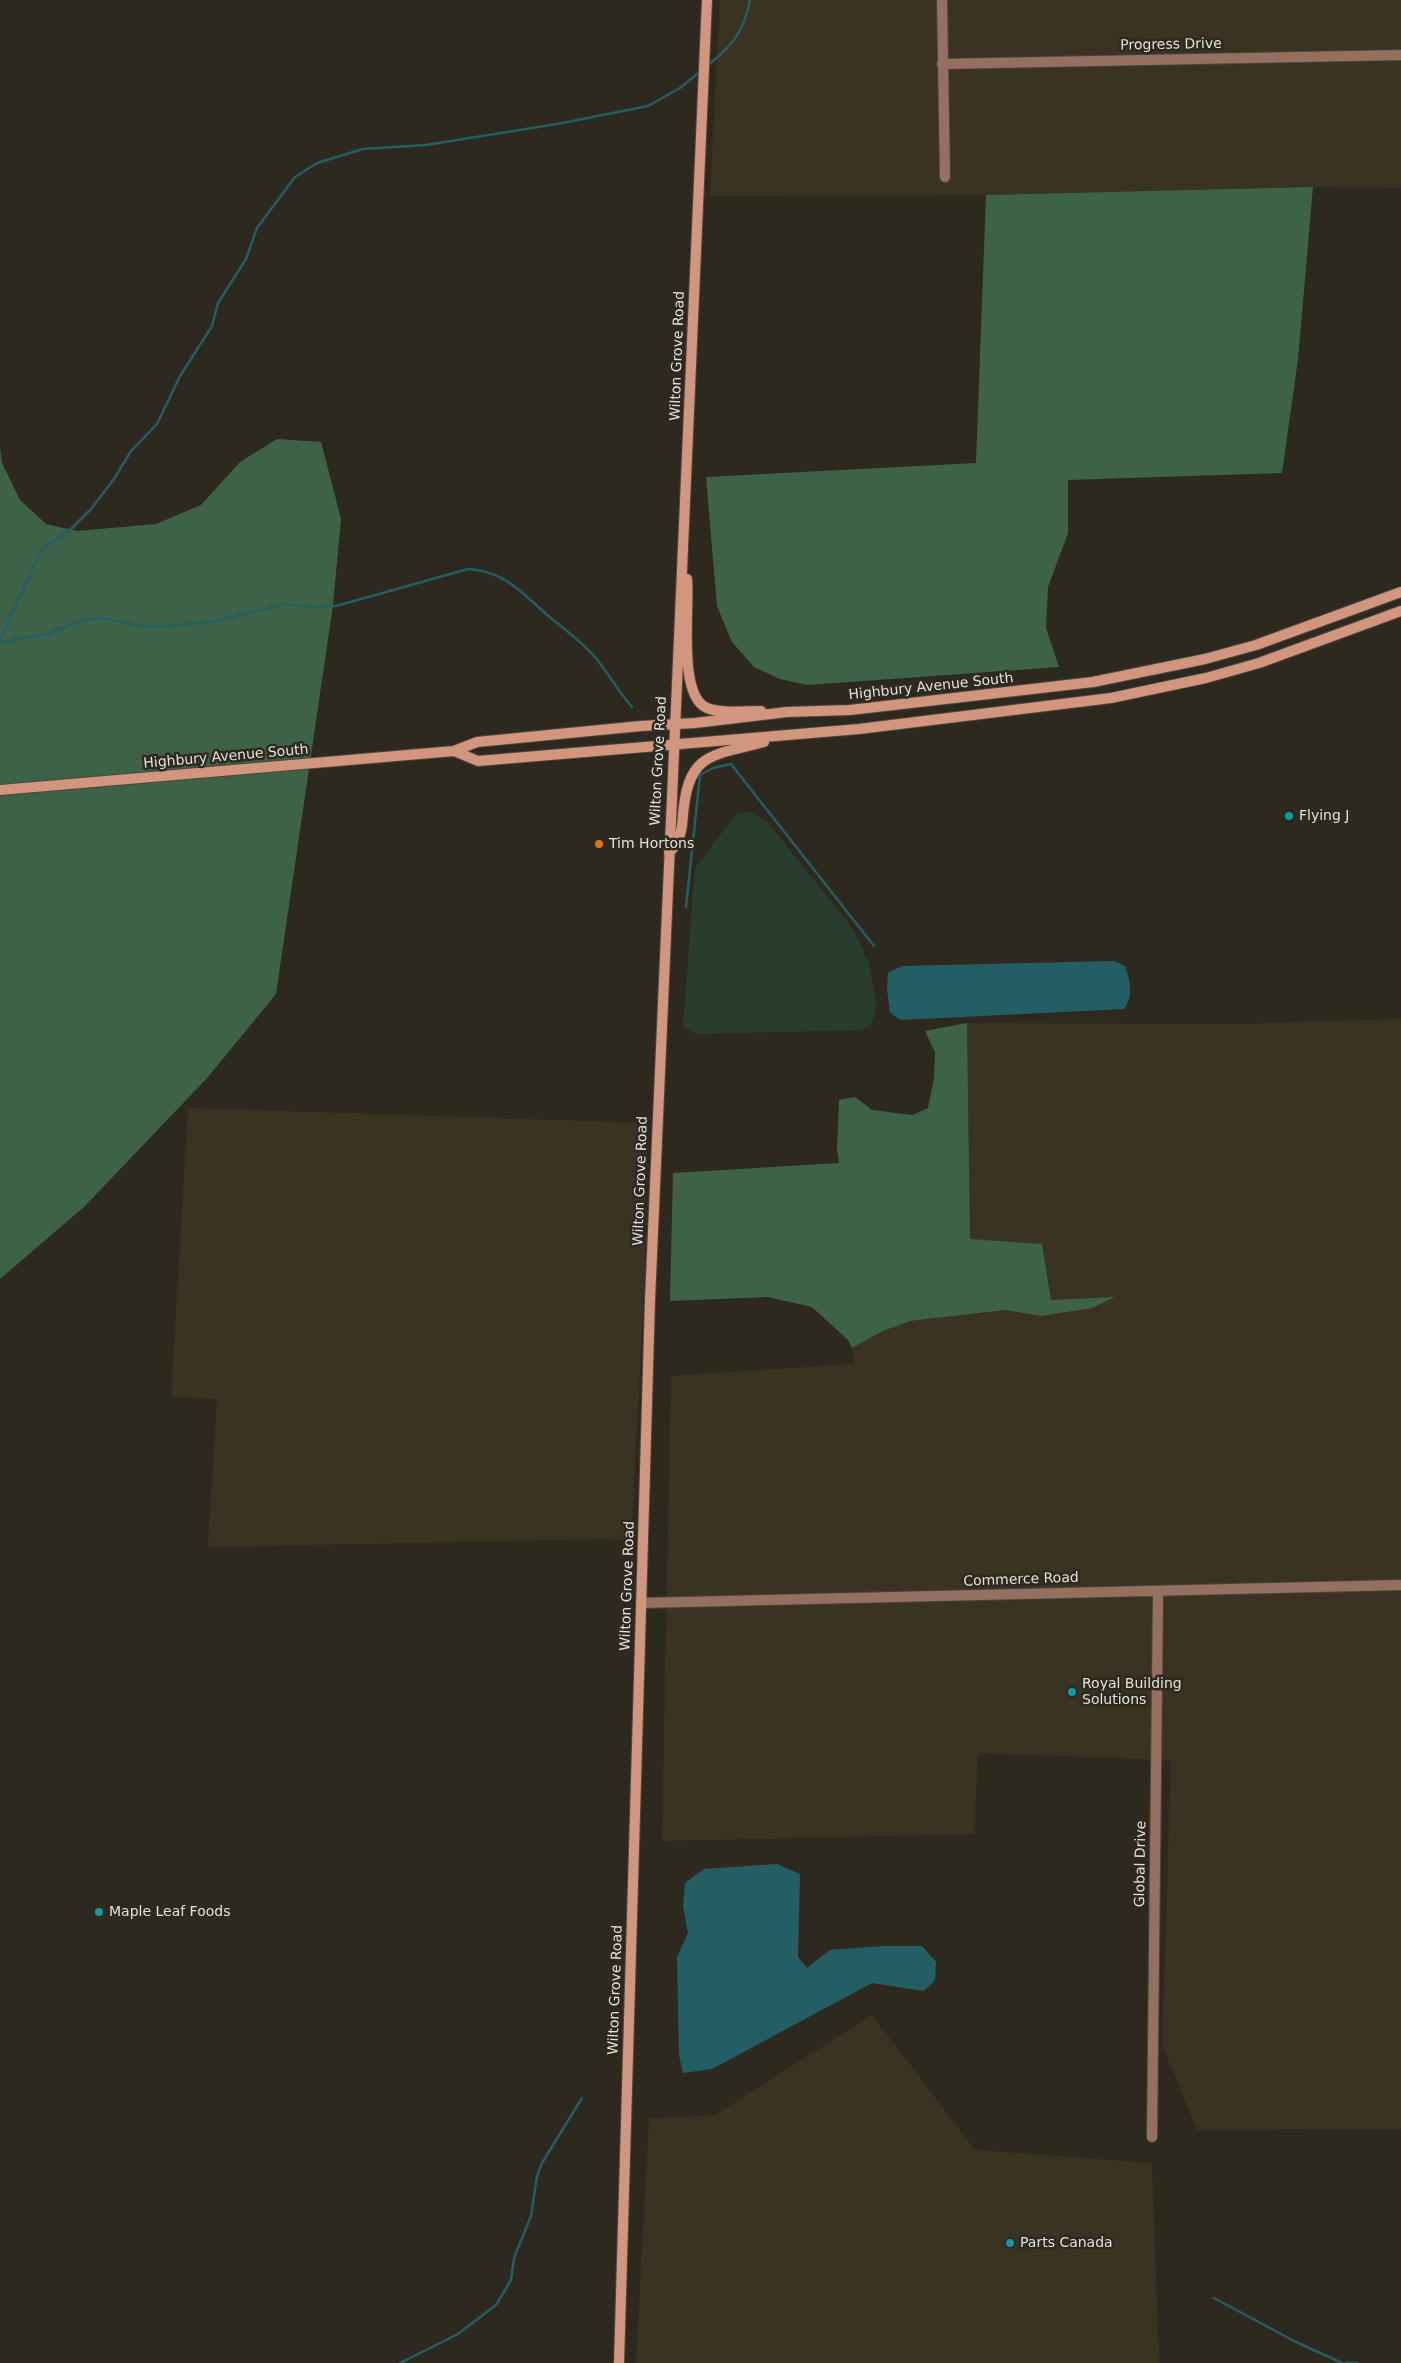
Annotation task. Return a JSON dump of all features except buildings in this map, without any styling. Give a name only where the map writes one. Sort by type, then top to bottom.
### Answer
[{"type":"main road","name":"Wilton Grove Road","points":[[619,2363],[650,1310],[673,744],[684,544],[707,0]]},
{"type":"main road","points":[[684,544],[688,588],[689,679],[697,701],[706,708],[717,711],[787,712]]},
{"type":"main road","name":"Highbury Avenue South","points":[[0,790],[454,751],[477,742],[787,712],[850,710],[1093,682],[1205,659],[1256,644],[1401,592]]},
{"type":"main road","name":"Highbury Avenue South","points":[[454,751],[478,761],[934,721],[1111,698],[1206,678],[1259,663],[1401,611]]},
{"type":"main road","points":[[669,853],[677,844],[682,831],[686,786],[693,772],[701,763],[722,752],[789,735]]},
{"type":"street","points":[[942,0],[945,177]]},
{"type":"street","name":"Progress Drive","points":[[942,64],[1401,54]]},
{"type":"street","name":"Commerce Road","points":[[641,1603],[1401,1585]]},
{"type":"street","name":"Global Drive","points":[[1152,2137],[1158,1592]]},
{"type":"shaded area","points":[[720,0],[1401,0],[1401,188],[1320,187],[986,195],[710,196]]},
{"type":"shaded area","points":[[1401,1019],[1401,2129],[1197,2130],[1162,2045],[1171,1760],[978,1753],[974,1834],[662,1841],[671,1376],[854,1364],[852,1348],[883,1331],[910,1321],[1005,1310],[1041,1316],[1113,1298],[1051,1300],[1042,1244],[970,1240],[967,1023],[1240,1024]]},
{"type":"shaded area","points":[[188,1108],[648,1123],[645,1270],[631,1541],[604,1539],[208,1547],[217,1399],[171,1397]]},
{"type":"shaded area","points":[[872,2015],[975,2150],[1152,2163],[1159,2363],[636,2363],[649,2119],[715,2115]]},
{"type":"green space","points":[[1313,187],[1298,359],[1282,473],[1068,480],[1068,533],[1048,587],[1046,628],[1059,667],[807,685],[780,679],[754,667],[732,642],[717,606],[706,477],[976,463],[986,195]]},
{"type":"green space","points":[[277,439],[321,442],[341,519],[333,605],[276,994],[208,1077],[85,1206],[0,1279],[0,448],[2,463],[20,500],[46,524],[77,531],[156,524],[201,505],[240,462]]},
{"type":"green space","points":[[752,812],[768,823],[853,929],[869,964],[877,1007],[872,1023],[863,1030],[696,1034],[683,1026],[695,868],[736,814]]},
{"type":"green space","points":[[967,1023],[970,1239],[1042,1244],[1051,1300],[1115,1297],[1092,1308],[1041,1316],[1005,1310],[910,1321],[883,1331],[852,1348],[848,1340],[812,1307],[768,1297],[670,1301],[673,1173],[839,1163],[837,1150],[839,1100],[855,1097],[872,1110],[912,1115],[928,1108],[934,1078],[935,1052],[925,1031]]},
{"type":"water","points":[[1114,961],[1125,966],[1130,983],[1129,998],[1124,1009],[900,1020],[890,1012],[887,989],[888,973],[902,966]]},
{"type":"water","points":[[777,1864],[800,1874],[798,1957],[807,1968],[830,1950],[882,1946],[922,1946],[936,1962],[935,1980],[924,1991],[872,1983],[712,2069],[683,2073],[679,2055],[677,1957],[688,1933],[683,1906],[685,1883],[704,1869]]},
{"type":"waterway","points":[[707,66],[736,38],[744,21],[750,0]]},
{"type":"waterway","points":[[0,640],[40,553],[50,543],[71,529],[91,509],[114,479],[131,451],[157,424],[180,376],[212,326],[218,303],[246,259],[257,228],[295,177],[317,163],[363,149],[426,145],[557,124],[648,106],[680,88],[701,71]]},
{"type":"waterway","points":[[0,642],[46,634],[88,619],[102,618],[141,626],[171,626],[210,622],[286,604],[314,607],[336,606],[468,569],[494,575],[523,593],[590,652],[632,707]]},
{"type":"waterway","points":[[686,907],[700,775],[713,768],[731,764],[874,946]]},
{"type":"waterway","points":[[400,2363],[458,2334],[496,2305],[511,2280],[514,2258],[531,2216],[537,2176],[542,2163],[582,2098]]},
{"type":"waterway","points":[[1214,2298],[1296,2342],[1342,2363]]},
{"type":"waterway","points":[[1346,2363],[1357,2363]]},
{"type":"place","name":"Flying J","points":[[1289,816]]},
{"type":"place","name":"Tim Hortons","points":[[599,844]]},
{"type":"place","name":"Royal Building Solutions","points":[[1072,1692]]},
{"type":"place","name":"Maple Leaf Foods","points":[[99,1912]]},
{"type":"place","name":"Parts Canada","points":[[1010,2243]]}]
